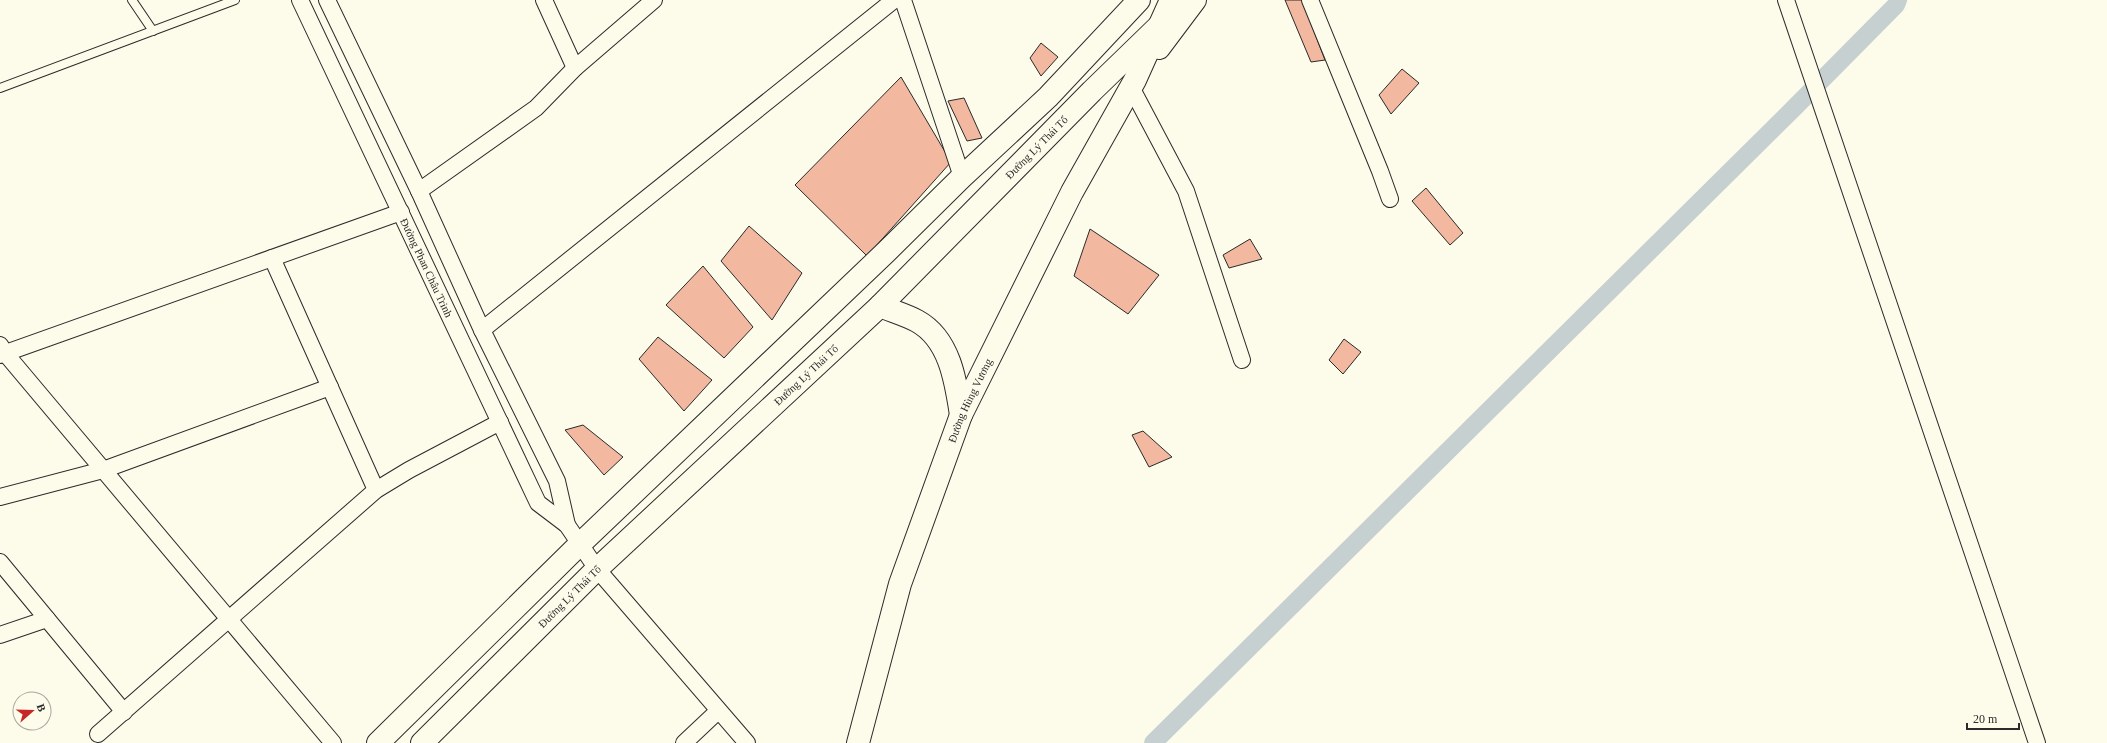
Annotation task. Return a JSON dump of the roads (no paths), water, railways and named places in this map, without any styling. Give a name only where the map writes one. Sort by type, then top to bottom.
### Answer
[{"type":"main road","name":"Đường Hùng Vương","points":[[858,743],[900,584],[961,415],[1072,192],[1133,84],[1171,0]]},
{"type":"main road","name":"Đường Lý Thái Tổ","points":[[422,743],[597,569],[880,306],[1092,91],[1185,0]]},
{"type":"main road","name":"Đường Hùng Vương","points":[[1133,84],[1195,0]]},
{"type":"main road","points":[[378,743],[579,545],[886,252],[962,177],[1048,97],[1137,1]]},
{"type":"main road","points":[[886,252],[909,277]]},
{"type":"main road","points":[[880,306],[918,321],[934,334],[945,351],[956,384],[961,415]]},
{"type":"street","name":"Đường Phan Châu Trinh","points":[[300,0],[538,503],[567,525]]},
{"type":"street","name":"Đường Phan Châu Trinh","points":[[327,0],[419,191],[482,330],[557,481],[567,525],[579,545],[597,569],[747,743]]},
{"type":"street","points":[[544,0],[575,68]]},
{"type":"street","points":[[419,191],[536,108],[575,68],[654,0]]},
{"type":"street","points":[[482,330],[894,0]]},
{"type":"street","points":[[903,0],[962,177]]},
{"type":"street","points":[[1310,0],[1390,199]]},
{"type":"street","points":[[1786,0],[2037,743]]},
{"type":"street","points":[[346,96],[368,84]]},
{"type":"street","points":[[1133,84],[1186,191],[1242,360]]},
{"type":"street","points":[[333,743],[2,351],[401,212]]},
{"type":"street","points":[[272,258],[376,490]]},
{"type":"street","points":[[0,497],[103,470],[330,387]]},
{"type":"street","points":[[98,734],[376,490],[408,470],[500,422]]},
{"type":"street","points":[[0,562],[124,712]]},
{"type":"street","points":[[0,636],[47,619]]},
{"type":"street","points":[[684,743],[718,711]]},
{"type":"lane","points":[[132,0],[153,31]]},
{"type":"lane","points":[[0,88],[235,0]]},
{"type":"waterway","points":[[1153,743],[1795,107],[1896,5],[1898,0]]}]
